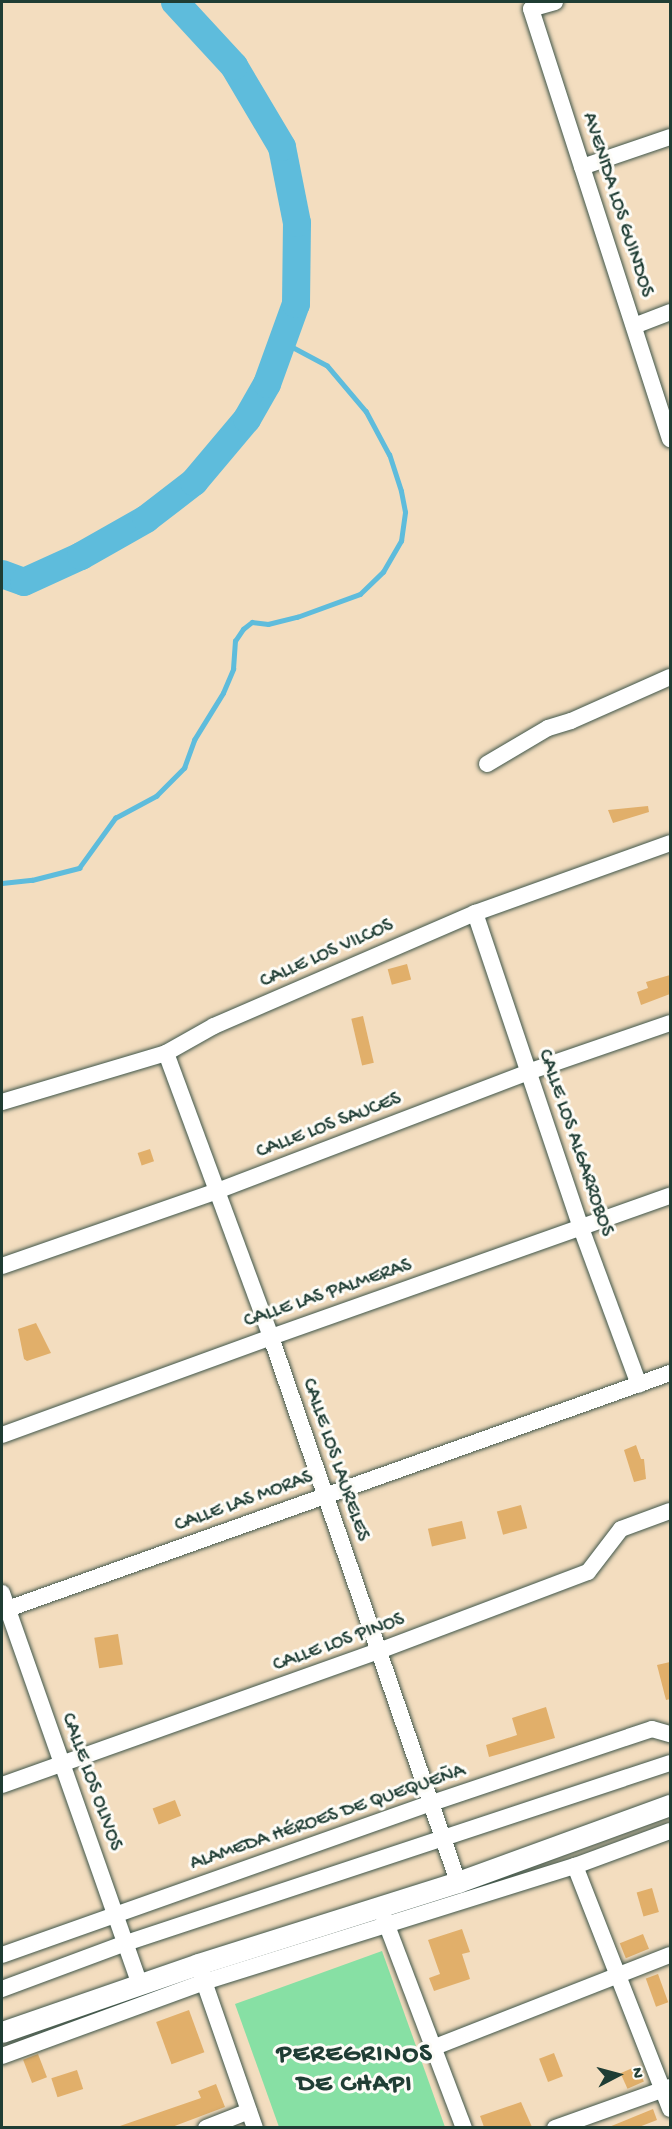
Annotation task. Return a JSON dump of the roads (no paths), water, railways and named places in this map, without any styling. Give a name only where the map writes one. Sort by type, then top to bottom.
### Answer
[{"type":"main road","points":[[2,2032],[140,1984],[201,1973],[384,1916],[458,1882],[670,1805]]},
{"type":"street","name":"AVENIDA LOS GUINDOS","points":[[555,2],[531,9],[670,439]]},
{"type":"street","points":[[582,167],[670,138]]},
{"type":"street","points":[[634,326],[670,312]]},
{"type":"street","points":[[487,764],[548,728],[571,721],[670,677]]},
{"type":"street","name":"CALLE LOS VILCOS","points":[[2,1102],[166,1053],[214,1026],[475,913],[670,843]]},
{"type":"street","name":"CALLE LOS ALGARROBOS","points":[[475,913],[581,1228],[639,1385]]},
{"type":"street","name":"CALLE LOS SAUCES","points":[[2,1266],[217,1191],[528,1072],[670,1023]]},
{"type":"street","name":"CALLE LOS LAURELES","points":[[166,1053],[271,1337],[429,1804],[458,1882]]},
{"type":"street","name":"CALLE LAS PALMERAS","points":[[2,1435],[670,1196]]},
{"type":"street","name":"CALLE LAS MORAS","points":[[3,1605],[325,1496],[670,1373]]},
{"type":"street","name":"CALLE LOS PINOS","points":[[2,1785],[379,1651],[588,1572],[621,1529],[670,1511]]},
{"type":"street","name":"CALLE LOS OLIVOS","points":[[3,1605],[63,1762],[140,1984]]},
{"type":"street","name":"ALAMEDA HÉROES DE QUEQUEÑA","points":[[2,1955],[429,1804],[652,1729],[670,1734]]},
{"type":"street","points":[[2,1989],[126,1943],[670,1763]]},
{"type":"street","points":[[464,2127],[384,1916],[575,1866],[670,1831]]},
{"type":"street","points":[[575,1866],[617,1975],[667,2088],[670,2109]]},
{"type":"street","points":[[435,2048],[670,1955]]},
{"type":"street","points":[[2,2056],[201,1973],[255,2127]]},
{"type":"street","points":[[555,2127],[667,2088]]},
{"type":"street","points":[[206,2127],[249,2111]]},
{"type":"waterway","points":[[2,574],[24,582],[81,556],[146,519],[194,482],[247,419],[267,384],[296,304],[297,223],[282,147],[234,66],[175,2]]},
{"type":"waterway","points":[[2,883],[32,880],[79,868],[115,818],[156,796],[184,768],[194,740],[223,693],[233,669],[235,641],[243,629],[252,622],[268,624],[297,617],[360,594],[383,572],[401,541],[405,512],[401,491],[389,455],[366,412],[327,366],[282,342]]},
{"type":"district","name":"PEREGRINOS DE CHAPI","points":[[355,2071]]}]
